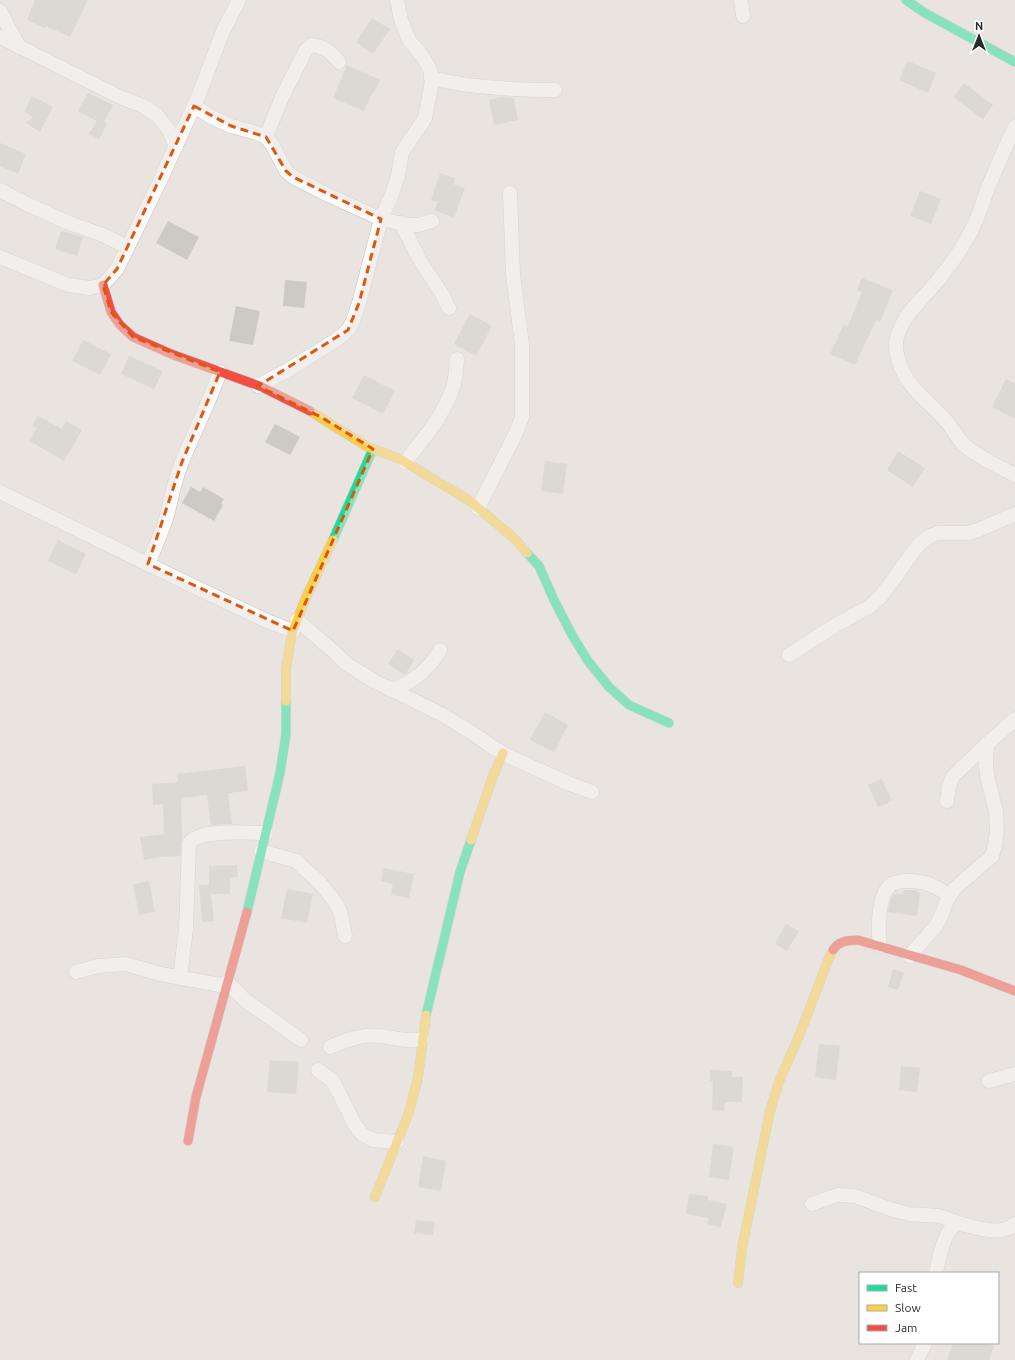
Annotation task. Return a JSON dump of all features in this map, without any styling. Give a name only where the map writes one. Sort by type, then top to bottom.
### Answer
[{"type":"street","points":[[8,0],[0,10],[19,47]]},
{"type":"street","points":[[0,257],[68,285],[90,288],[103,285],[117,269],[159,183],[194,106],[223,31],[239,0]]},
{"type":"street","points":[[258,386],[288,370],[336,340],[348,330],[359,303],[381,219],[391,197],[398,176],[402,152],[425,118],[432,82],[430,69],[423,57],[409,40],[401,20],[397,0]]},
{"type":"street","points":[[741,0],[743,16]]},
{"type":"street","points":[[906,0],[925,13],[1015,62]]},
{"type":"street","points":[[0,37],[120,97],[143,106],[157,115],[168,129],[176,146]]},
{"type":"street","points":[[266,137],[282,97],[306,50],[312,45],[322,47],[332,53],[339,62]]},
{"type":"street","points":[[431,78],[451,83],[500,88],[556,90]]},
{"type":"street","points":[[194,106],[213,118],[231,126],[266,137],[273,146],[286,171],[293,177],[326,194],[381,219],[401,224],[418,225],[432,222]]},
{"type":"street","points":[[1015,127],[997,166],[978,218],[970,234],[942,274],[911,309],[900,328],[896,340],[896,352],[902,373],[914,390],[948,422],[964,444],[987,460],[1015,475]]},
{"type":"street","points":[[0,190],[69,223],[103,235],[127,247]]},
{"type":"street","points":[[478,508],[516,433],[522,417],[522,345],[513,274],[510,193]]},
{"type":"street","points":[[401,224],[421,262],[442,294],[449,308]]},
{"type":"street","points":[[103,285],[112,312],[120,325],[134,337],[172,354],[258,386],[321,417],[373,449],[405,462],[470,500],[515,539],[539,566],[572,635],[588,662],[609,687],[629,705],[669,723]]},
{"type":"street","points":[[405,462],[424,439],[443,412],[453,388],[457,360]]},
{"type":"street","points":[[148,564],[168,512],[173,487],[182,462],[210,400],[220,372]]},
{"type":"street","points":[[188,1141],[196,1097],[226,984],[245,920],[280,773],[286,734],[286,668],[295,625],[373,449]]},
{"type":"street","points":[[0,492],[233,606],[267,621],[295,625],[331,649],[348,665],[374,681],[441,714],[503,753],[570,784],[592,792]]},
{"type":"street","points":[[789,655],[839,623],[869,607],[881,596],[919,544],[930,536],[938,533],[968,533],[1015,514]]},
{"type":"street","points":[[392,690],[412,681],[422,673],[440,650]]},
{"type":"street","points":[[947,802],[949,786],[953,776],[1015,719]]},
{"type":"street","points":[[909,956],[936,926],[954,889],[992,856],[997,830],[996,811],[986,766],[987,744]]},
{"type":"street","points":[[375,1197],[409,1112],[418,1078],[422,1039],[430,994],[460,872],[493,776],[503,753]]},
{"type":"street","points":[[180,978],[186,929],[189,844],[192,840],[205,835],[266,833]]},
{"type":"street","points":[[261,851],[296,861],[321,884],[336,903],[341,914],[345,936]]},
{"type":"street","points":[[880,946],[878,918],[885,893],[890,885],[901,881],[923,882],[935,886],[950,896]]},
{"type":"street","points":[[738,1283],[742,1248],[770,1111],[780,1079],[799,1036],[820,979],[836,945],[843,941],[858,940],[961,970],[1015,991]]},
{"type":"street","points":[[76,972],[98,966],[126,964],[180,978],[226,984],[245,1000],[301,1040]]},
{"type":"street","points":[[330,1047],[356,1037],[364,1036],[378,1036],[408,1041],[422,1039]]},
{"type":"street","points":[[318,1070],[333,1081],[355,1125],[362,1134],[373,1140],[397,1142]]},
{"type":"street","points":[[989,1080],[1015,1074]]},
{"type":"street","points":[[812,1204],[844,1194],[855,1196],[890,1209],[909,1214],[940,1216],[962,1224],[999,1231],[1009,1229],[1015,1224]]},
{"type":"street","points":[[936,1272],[938,1262],[950,1229],[954,1225],[962,1224]]},
{"type":"street","points":[[916,1360],[924,1344]]},
{"type":"highlighted area","points":[[194,106],[231,126],[266,137],[286,171],[293,177],[381,219],[359,303],[348,330],[258,386],[321,417],[373,449],[293,631],[148,564],[182,462],[220,372],[133,337],[111,312],[103,285],[117,269]]},
{"type":"building","points":[[35,0],[88,0],[70,37],[46,26],[45,28],[27,20]]},
{"type":"building","points":[[372,18],[390,29],[373,54],[356,42]]},
{"type":"building","points":[[908,61],[936,73],[928,93],[899,80]]},
{"type":"building","points":[[347,65],[380,80],[364,111],[333,98]]},
{"type":"building","points":[[964,83],[993,105],[983,119],[953,97]]},
{"type":"building","points":[[88,93],[113,105],[104,122],[107,124],[99,139],[89,134],[97,121],[78,111]]},
{"type":"building","points":[[32,96],[53,107],[40,132],[26,123],[33,117],[24,112]]},
{"type":"building","points":[[502,97],[514,98],[518,120],[494,125],[489,100]]},
{"type":"building","points":[[0,143],[26,154],[18,174],[0,166]]},
{"type":"building","points":[[440,173],[455,178],[453,184],[465,188],[454,218],[434,210],[438,202],[431,200]]},
{"type":"building","points":[[920,191],[941,199],[931,224],[910,216]]},
{"type":"building","points":[[168,221],[199,237],[187,260],[156,243]]},
{"type":"building","points":[[61,231],[83,237],[77,256],[55,249]]},
{"type":"building","points":[[862,278],[893,290],[880,322],[876,320],[855,365],[830,354],[844,324],[848,326],[862,292],[857,290]]},
{"type":"building","points":[[285,280],[307,282],[304,308],[283,306]]},
{"type":"building","points":[[236,306],[260,311],[253,345],[229,341]]},
{"type":"building","points":[[470,314],[492,326],[476,356],[454,344]]},
{"type":"building","points":[[83,340],[111,354],[100,375],[72,361]]},
{"type":"building","points":[[129,356],[163,371],[154,389],[121,374]]},
{"type":"building","points":[[364,375],[395,391],[383,414],[352,398]]},
{"type":"building","points":[[1006,379],[1015,384],[1015,419],[992,407]]},
{"type":"building","points":[[38,416],[62,429],[66,421],[82,430],[64,461],[30,441],[37,428],[32,426]]},
{"type":"building","points":[[275,424],[300,437],[290,455],[265,442]]},
{"type":"building","points":[[898,451],[925,468],[913,487],[887,470]]},
{"type":"building","points":[[545,461],[567,464],[563,494],[541,491]]},
{"type":"building","points":[[191,487],[200,492],[203,487],[224,499],[221,504],[223,505],[214,521],[182,503]]},
{"type":"building","points":[[58,540],[86,554],[76,574],[48,561]]},
{"type":"building","points":[[398,649],[414,660],[405,675],[388,664]]},
{"type":"building","points":[[545,712],[568,725],[554,752],[530,740]]},
{"type":"building","points":[[245,766],[248,791],[228,793],[232,824],[211,825],[207,795],[181,798],[182,839],[180,856],[160,857],[144,860],[140,837],[164,834],[163,804],[153,805],[152,784],[178,782],[177,774]]},
{"type":"building","points":[[882,779],[892,801],[878,807],[868,785]]},
{"type":"building","points":[[237,865],[238,877],[230,878],[230,894],[211,894],[214,921],[202,922],[199,885],[209,885],[209,866]]},
{"type":"building","points":[[384,868],[414,874],[409,898],[391,895],[393,884],[381,881]]},
{"type":"building","points":[[149,881],[155,912],[139,915],[133,884]]},
{"type":"building","points":[[287,889],[313,894],[307,923],[281,918]]},
{"type":"building","points":[[904,890],[917,890],[917,892],[920,893],[917,916],[888,912],[891,899],[894,894],[903,894]]},
{"type":"building","points":[[786,924],[799,931],[787,951],[775,944]]},
{"type":"building","points":[[893,969],[904,973],[898,990],[888,987]]},
{"type":"building","points":[[819,1044],[840,1046],[836,1080],[815,1077]]},
{"type":"building","points":[[270,1060],[299,1062],[296,1094],[267,1092]]},
{"type":"building","points":[[901,1066],[920,1068],[917,1092],[899,1090]]},
{"type":"building","points":[[710,1070],[732,1071],[732,1077],[743,1077],[742,1102],[725,1102],[724,1111],[712,1110],[713,1081],[710,1081]]},
{"type":"building","points":[[713,1144],[734,1147],[729,1180],[709,1177]]},
{"type":"building","points":[[423,1156],[446,1161],[441,1191],[418,1187]]},
{"type":"building","points":[[689,1194],[708,1196],[708,1200],[727,1204],[721,1227],[707,1224],[709,1218],[686,1214]]},
{"type":"building","points":[[416,1220],[435,1222],[433,1235],[414,1233]]},
{"type":"building","points":[[953,1344],[988,1344],[994,1346],[989,1360],[947,1360]]},
{"type":"traffic: fast","points":[[906,0],[925,13],[1015,62]]},
{"type":"traffic: fast","points":[[333,540],[373,449]]},
{"type":"traffic: fast","points":[[527,553],[539,566],[572,635],[588,661],[609,687],[629,705],[669,723]]},
{"type":"traffic: fast","points":[[247,912],[280,773],[286,734],[286,701]]},
{"type":"traffic: fast","points":[[426,1015],[460,872],[471,840]]},
{"type":"traffic: slow","points":[[310,411],[368,447],[400,459],[470,501],[515,539],[527,553]]},
{"type":"traffic: slow","points":[[286,701],[286,669],[292,633],[305,600],[333,540]]},
{"type":"traffic: slow","points":[[471,840],[493,776],[503,753]]},
{"type":"traffic: slow","points":[[738,1283],[742,1248],[770,1111],[780,1079],[799,1036],[833,950]]},
{"type":"traffic: slow","points":[[375,1197],[409,1112],[418,1078],[426,1015]]},
{"type":"traffic: jam","points":[[103,285],[111,312],[120,325],[133,337],[171,354],[262,387],[310,411]]},
{"type":"traffic: jam","points":[[188,1141],[196,1097],[247,912]]},
{"type":"traffic: jam","points":[[833,950],[838,944],[858,940],[961,970],[1015,991]]}]
